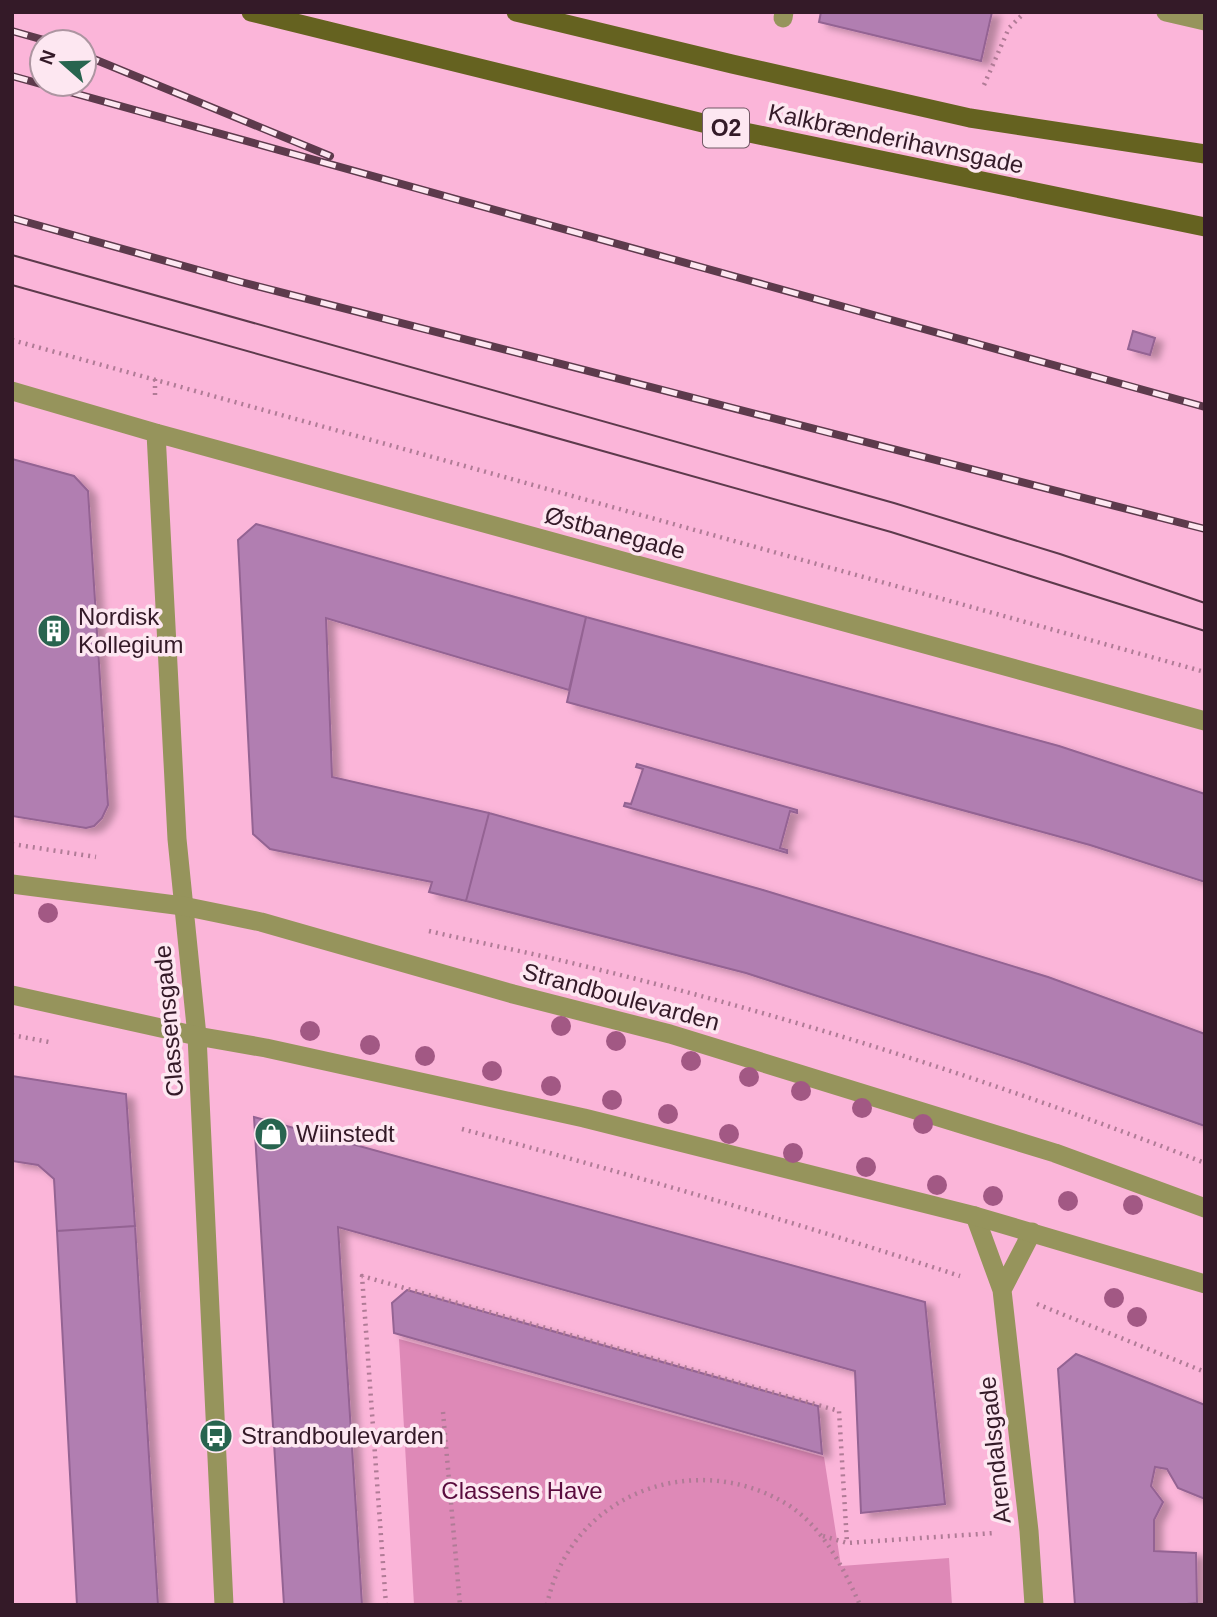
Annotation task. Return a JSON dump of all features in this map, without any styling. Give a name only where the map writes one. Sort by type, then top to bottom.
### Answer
[{"type":"main road","name":"Kalkbrænderihavnsgade","points":[[251,12],[711,125],[1205,228]]},
{"type":"main road","name":"Kalkbrænderihavnsgade","points":[[516,12],[970,118],[1205,154]]},
{"type":"street","points":[[1166,12],[1205,21]]},
{"type":"street","name":"Østbanegade","points":[[12,391],[1205,721]]},
{"type":"street","name":"Classensgade","points":[[156,433],[177,839],[197,1036],[224,1605]]},
{"type":"street","name":"Strandboulevarden","points":[[12,884],[183,906],[261,922],[513,994],[670,1034],[1055,1153],[1205,1208]]},
{"type":"street","points":[[12,995],[584,1118],[975,1216],[1205,1284]]},
{"type":"street","name":"Arendalsgade","points":[[975,1216],[1002,1290],[1029,1531],[1034,1605]]},
{"type":"street","points":[[1002,1290],[1032,1232]]},
{"type":"path","points":[[12,340],[1205,672]]},
{"type":"path","points":[[12,1035],[53,1042]]},
{"type":"path","points":[[452,1127],[672,1186],[817,1229],[1002,1290],[1205,1372]]},
{"type":"path","points":[[386,1605],[362,1276],[839,1410],[847,1543]]},
{"type":"path","points":[[443,1412],[460,1605]]},
{"type":"path","points":[[547,1605],[550,1588],[566,1553],[595,1519],[633,1494],[667,1482],[703,1479],[747,1485],[787,1504],[822,1536],[848,1578],[860,1605]]},
{"type":"path","points":[[822,1536],[847,1543],[1029,1531]]},
{"type":"green space","name":"Classens Have","points":[[399,1339],[824,1457],[841,1566],[949,1558],[952,1605],[414,1605]]},
{"type":"building","points":[[821,12],[992,12],[981,61],[819,22]]},
{"type":"building","points":[[1133,331],[1155,338],[1150,355],[1128,349]]},
{"type":"building","name":"Nordisk Kollegium","points":[[12,459],[74,476],[88,491],[108,805],[102,818],[94,826],[86,828],[12,816]]},
{"type":"building","points":[[256,524],[586,617],[569,690],[326,618],[332,777],[489,813],[466,901],[429,892],[432,882],[270,849],[253,834],[238,540]]},
{"type":"building","points":[[586,617],[1059,746],[1205,794],[1205,882],[1090,845],[567,702]]},
{"type":"building","points":[[637,764],[797,810],[797,813],[790,811],[780,848],[787,850],[787,853],[624,806],[625,803],[631,804],[643,769],[636,767]]},
{"type":"building","points":[[489,813],[763,890],[1048,977],[1205,1034],[1205,1126],[1025,1063],[746,973],[466,901]]},
{"type":"building","points":[[12,1076],[126,1094],[135,1226],[57,1231],[54,1179],[38,1165],[12,1161]]},
{"type":"building","points":[[254,1117],[925,1302],[945,1504],[861,1513],[855,1371],[338,1227],[362,1605],[284,1605]]},
{"type":"building","points":[[135,1226],[158,1605],[77,1605],[57,1231]]},
{"type":"building","points":[[407,1290],[818,1406],[822,1454],[394,1333],[392,1303]]},
{"type":"building","points":[[1076,1354],[1205,1405],[1205,1499],[1178,1488],[1167,1469],[1155,1467],[1151,1486],[1163,1502],[1154,1520],[1154,1551],[1196,1553],[1197,1603],[1075,1605],[1058,1369]]},
{"type":"tram line","points":[[12,255],[894,503],[1060,554],[1205,603]]},
{"type":"tram line","points":[[12,285],[891,532],[1205,631]]},
{"type":"railway","points":[[12,31],[28,36]]},
{"type":"railway","points":[[98,61],[330,156]]},
{"type":"railway","points":[[12,76],[1205,407]]},
{"type":"railway","points":[[12,218],[241,282],[1205,529]]},
{"type":"place","name":"Nordisk Kollegium","points":[[54,631]]},
{"type":"place","name":"Wiinstedt","points":[[271,1134]]},
{"type":"place","name":"Strandboulevarden","points":[[216,1436]]}]
